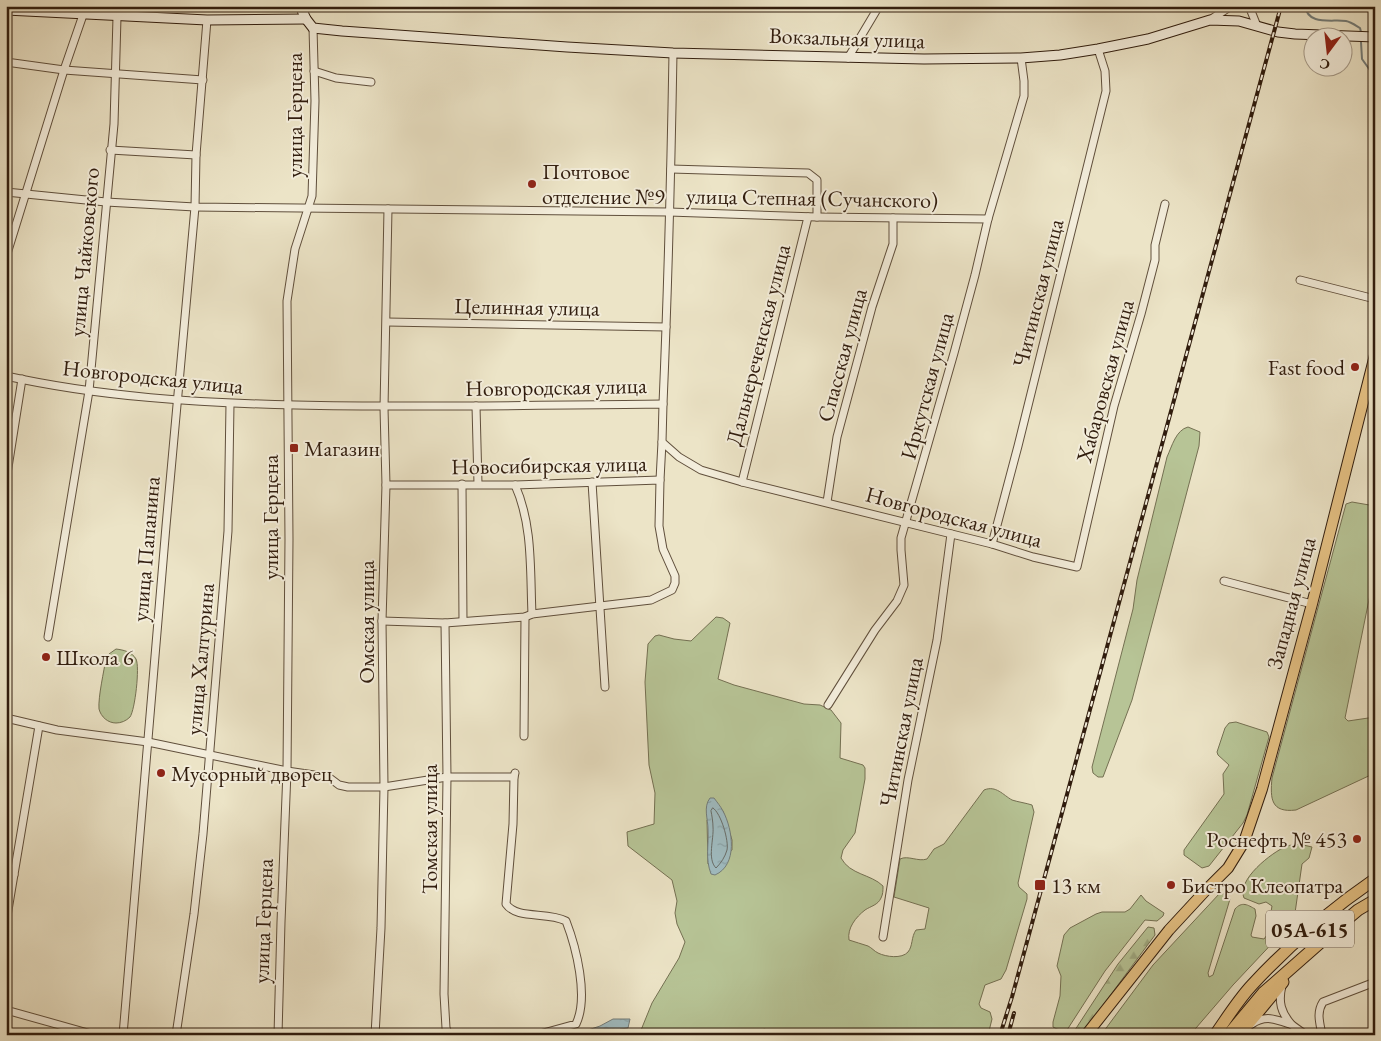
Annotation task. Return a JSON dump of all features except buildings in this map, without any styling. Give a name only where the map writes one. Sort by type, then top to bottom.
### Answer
[{"type":"highway","name":"05А-615","points":[[1215,1035],[1251,987],[1310,929],[1351,896],[1375,880]]},
{"type":"highway","name":"05А-615","points":[[1236,1034],[1263,993],[1358,910],[1375,900]]},
{"type":"highway","points":[[1236,1034],[1310,951]]},
{"type":"highway","points":[[1207,1035],[1251,987]]},
{"type":"main road","name":"улица Герцена","points":[[300,6],[313,28]]},
{"type":"main road","points":[[6,10],[207,20],[306,19]]},
{"type":"main road","name":"Вокзальная улица","points":[[313,28],[673,53],[924,59],[1021,58],[1098,49],[1148,39],[1210,20],[1239,20],[1295,34],[1375,37]]},
{"type":"main road","name":"Западная улица","points":[[1086,1035],[1169,930],[1235,858],[1244,842],[1262,789],[1312,604],[1375,355]]},
{"type":"street","points":[[848,58],[879,6]]},
{"type":"street","points":[[1210,20],[1232,6]]},
{"type":"street","points":[[1249,6],[1257,26]]},
{"type":"street","points":[[6,257],[83,15]]},
{"type":"street","name":"улица Чайковского","points":[[48,638],[89,391],[110,150],[114,124],[117,16]]},
{"type":"street","name":"улица Папанина","points":[[123,1035],[195,207],[196,155],[207,20]]},
{"type":"street","name":"улица Герцена","points":[[278,1035],[287,771],[289,539],[288,302],[295,249],[312,196],[314,157],[313,28]]},
{"type":"street","name":"Читинская улица","points":[[992,544],[1106,91],[1105,71],[1098,49]]},
{"type":"street","points":[[662,404],[672,168],[673,53]]},
{"type":"street","name":"Иркутская улица","points":[[828,705],[875,630],[897,601],[904,585],[901,538],[956,344],[988,219],[1024,96],[1021,58]]},
{"type":"street","points":[[6,62],[64,70],[203,80]]},
{"type":"street","points":[[314,71],[336,78],[371,82]]},
{"type":"street","points":[[110,150],[196,155]]},
{"type":"street","points":[[672,168],[808,173],[817,180],[817,217]]},
{"type":"street","name":"улица Степная (Сучанского)","points":[[6,192],[106,202],[195,207],[669,212],[808,217],[988,219]]},
{"type":"street","name":"Хабаровская улица","points":[[1077,567],[1114,406],[1141,314],[1165,204]]},
{"type":"street","name":"Омская улица","points":[[374,1035],[381,928],[384,788],[382,621],[386,485],[384,408],[388,209]]},
{"type":"street","name":"Дальнереченская улица","points":[[742,482],[808,217]]},
{"type":"street","name":"Спасская улица","points":[[827,502],[837,437],[872,306],[892,244],[893,218]]},
{"type":"street","points":[[1300,280],[1375,299]]},
{"type":"street","name":"Целинная улица","points":[[387,322],[666,327]]},
{"type":"street","name":"Новгородская улица","points":[[6,376],[89,391],[230,404],[384,408],[662,404],[662,442],[679,457],[701,470],[1077,567]]},
{"type":"street","points":[[6,480],[22,379]]},
{"type":"street","name":"улица Халтурина","points":[[176,1035],[194,914],[210,754],[228,532],[230,404]]},
{"type":"street","points":[[476,406],[478,484]]},
{"type":"street","points":[[660,480],[662,442]]},
{"type":"street","name":"Новосибирская улица","points":[[386,485],[515,485],[660,480],[659,526],[663,549],[675,576],[672,590],[651,600],[600,607]]},
{"type":"street","points":[[592,482],[605,687]]},
{"type":"street","points":[[462,484],[463,621]]},
{"type":"street","points":[[515,485],[522,500],[528,528],[529,616],[524,736]]},
{"type":"street","name":"Читинская улица","points":[[882,937],[908,780],[937,640],[952,534]]},
{"type":"street","points":[[1224,581],[1312,604]]},
{"type":"street","points":[[382,621],[445,623],[529,616],[600,607]]},
{"type":"street","name":"Томская улица","points":[[445,623],[447,777],[444,994],[446,1028],[449,1035]]},
{"type":"street","points":[[6,718],[38,726],[148,742],[210,754],[331,779],[340,785],[348,787],[384,788],[447,777],[514,775],[513,824],[506,904],[510,910],[520,913],[557,916],[566,920],[580,968],[581,1014],[576,1024],[536,1035]]},
{"type":"street","points":[[6,922],[38,726]]},
{"type":"street","points":[[6,873],[14,875]]},
{"type":"street","points":[[1322,1035],[1318,1014],[1323,1002],[1375,982]]},
{"type":"street","points":[[1282,984],[1280,994],[1281,1009],[1284,1016],[1306,1035]]},
{"type":"street","points":[[6,1010],[95,1035]]},
{"type":"street","points":[[1236,1034],[1260,1019],[1275,1018],[1292,1024]]},
{"type":"green space","points":[[1188,427],[1200,432],[1199,446],[1132,700],[1103,777],[1098,777],[1093,773],[1092,767],[1133,609],[1137,580],[1167,457],[1177,435]]},
{"type":"green space","points":[[1352,502],[1375,506],[1375,570],[1345,718],[1348,721],[1375,717],[1375,773],[1296,810],[1281,809],[1277,807],[1272,798],[1272,778],[1346,504]]},
{"type":"green space","points":[[716,617],[723,618],[730,623],[718,679],[804,704],[820,705],[831,710],[841,723],[840,758],[863,765],[865,768],[865,779],[855,833],[843,850],[841,858],[850,868],[878,882],[883,886],[883,891],[882,897],[878,902],[865,910],[853,923],[849,931],[849,940],[868,946],[885,956],[902,956],[908,952],[916,930],[925,929],[929,908],[894,897],[900,859],[927,859],[934,849],[944,844],[984,790],[996,790],[1012,800],[1032,805],[1034,812],[1018,883],[1019,887],[1027,894],[1027,899],[1006,970],[1001,979],[985,985],[979,1004],[981,1008],[990,1012],[992,1019],[988,1035],[772,1035],[765,1029],[751,1032],[752,1035],[639,1035],[652,1003],[679,958],[685,942],[677,924],[675,913],[677,901],[672,880],[628,846],[627,832],[654,824],[655,793],[649,765],[645,682],[648,644],[655,636],[659,635],[691,641]],"holes":[[[723,811],[732,840],[732,850],[708,864],[707,820]]]},
{"type":"green space","points":[[116,649],[128,652],[136,659],[137,679],[132,713],[127,720],[116,723],[110,722],[103,717],[99,704],[106,658]]},
{"type":"green space","points":[[1236,722],[1267,732],[1269,737],[1247,815],[1243,823],[1209,866],[1202,868],[1184,855],[1184,850],[1224,794],[1223,774],[1229,765],[1217,752],[1225,728],[1229,723]]},
{"type":"green space","points":[[1299,844],[1312,847],[1309,858],[1302,864],[1294,920],[1233,985],[1190,1035],[1101,1035],[1153,965],[1220,893],[1227,895],[1230,899],[1208,973],[1209,977],[1213,975],[1235,909],[1240,905],[1245,904],[1255,909],[1256,916],[1251,935],[1252,937],[1264,939],[1267,935],[1272,906],[1266,902],[1259,904],[1244,898],[1245,883],[1250,875],[1273,854],[1287,846]]},
{"type":"green space","points":[[1141,895],[1146,901],[1164,913],[1163,916],[1157,921],[1145,920],[1105,971],[1067,1030],[1061,1031],[1053,1027],[1060,996],[1061,976],[1057,966],[1064,935],[1070,928],[1096,914],[1102,912],[1125,912],[1130,909]]},
{"type":"green space","points":[[1148,927],[1154,928],[1155,935],[1083,1032],[1073,1033],[1118,964]]},
{"type":"water","points":[[710,798],[714,798],[723,811],[731,837],[730,855],[727,863],[715,875],[711,874],[708,857],[706,809]]},
{"type":"water","points":[[613,1019],[630,1019],[628,1028],[620,1029],[615,1035],[573,1035],[600,1026]]},
{"type":"waterway","points":[[1305,6],[1307,12],[1316,19],[1348,21],[1360,28],[1361,32]]},
{"type":"waterway","points":[[1361,42],[1362,59],[1372,73],[1375,72]]},
{"type":"railway","points":[[1000,1035],[1012,997],[1281,6]]},
{"type":"railway","points":[[1008,1035],[1014,1013]]},
{"type":"place","name":"Почтовое отделение №9","points":[[532,184]]},
{"type":"place","name":"Fast food","points":[[1355,367]]},
{"type":"place","name":"Магазин","points":[[294,448]]},
{"type":"place","name":"Школа 6","points":[[46,657]]},
{"type":"place","name":"Мусорный дворец","points":[[161,773]]},
{"type":"place","name":"Роснефть № 453","points":[[1357,839]]},
{"type":"place","name":"13 км","points":[[1040,885]]},
{"type":"place","name":"Бистро Клеопатра","points":[[1171,885]]}]
